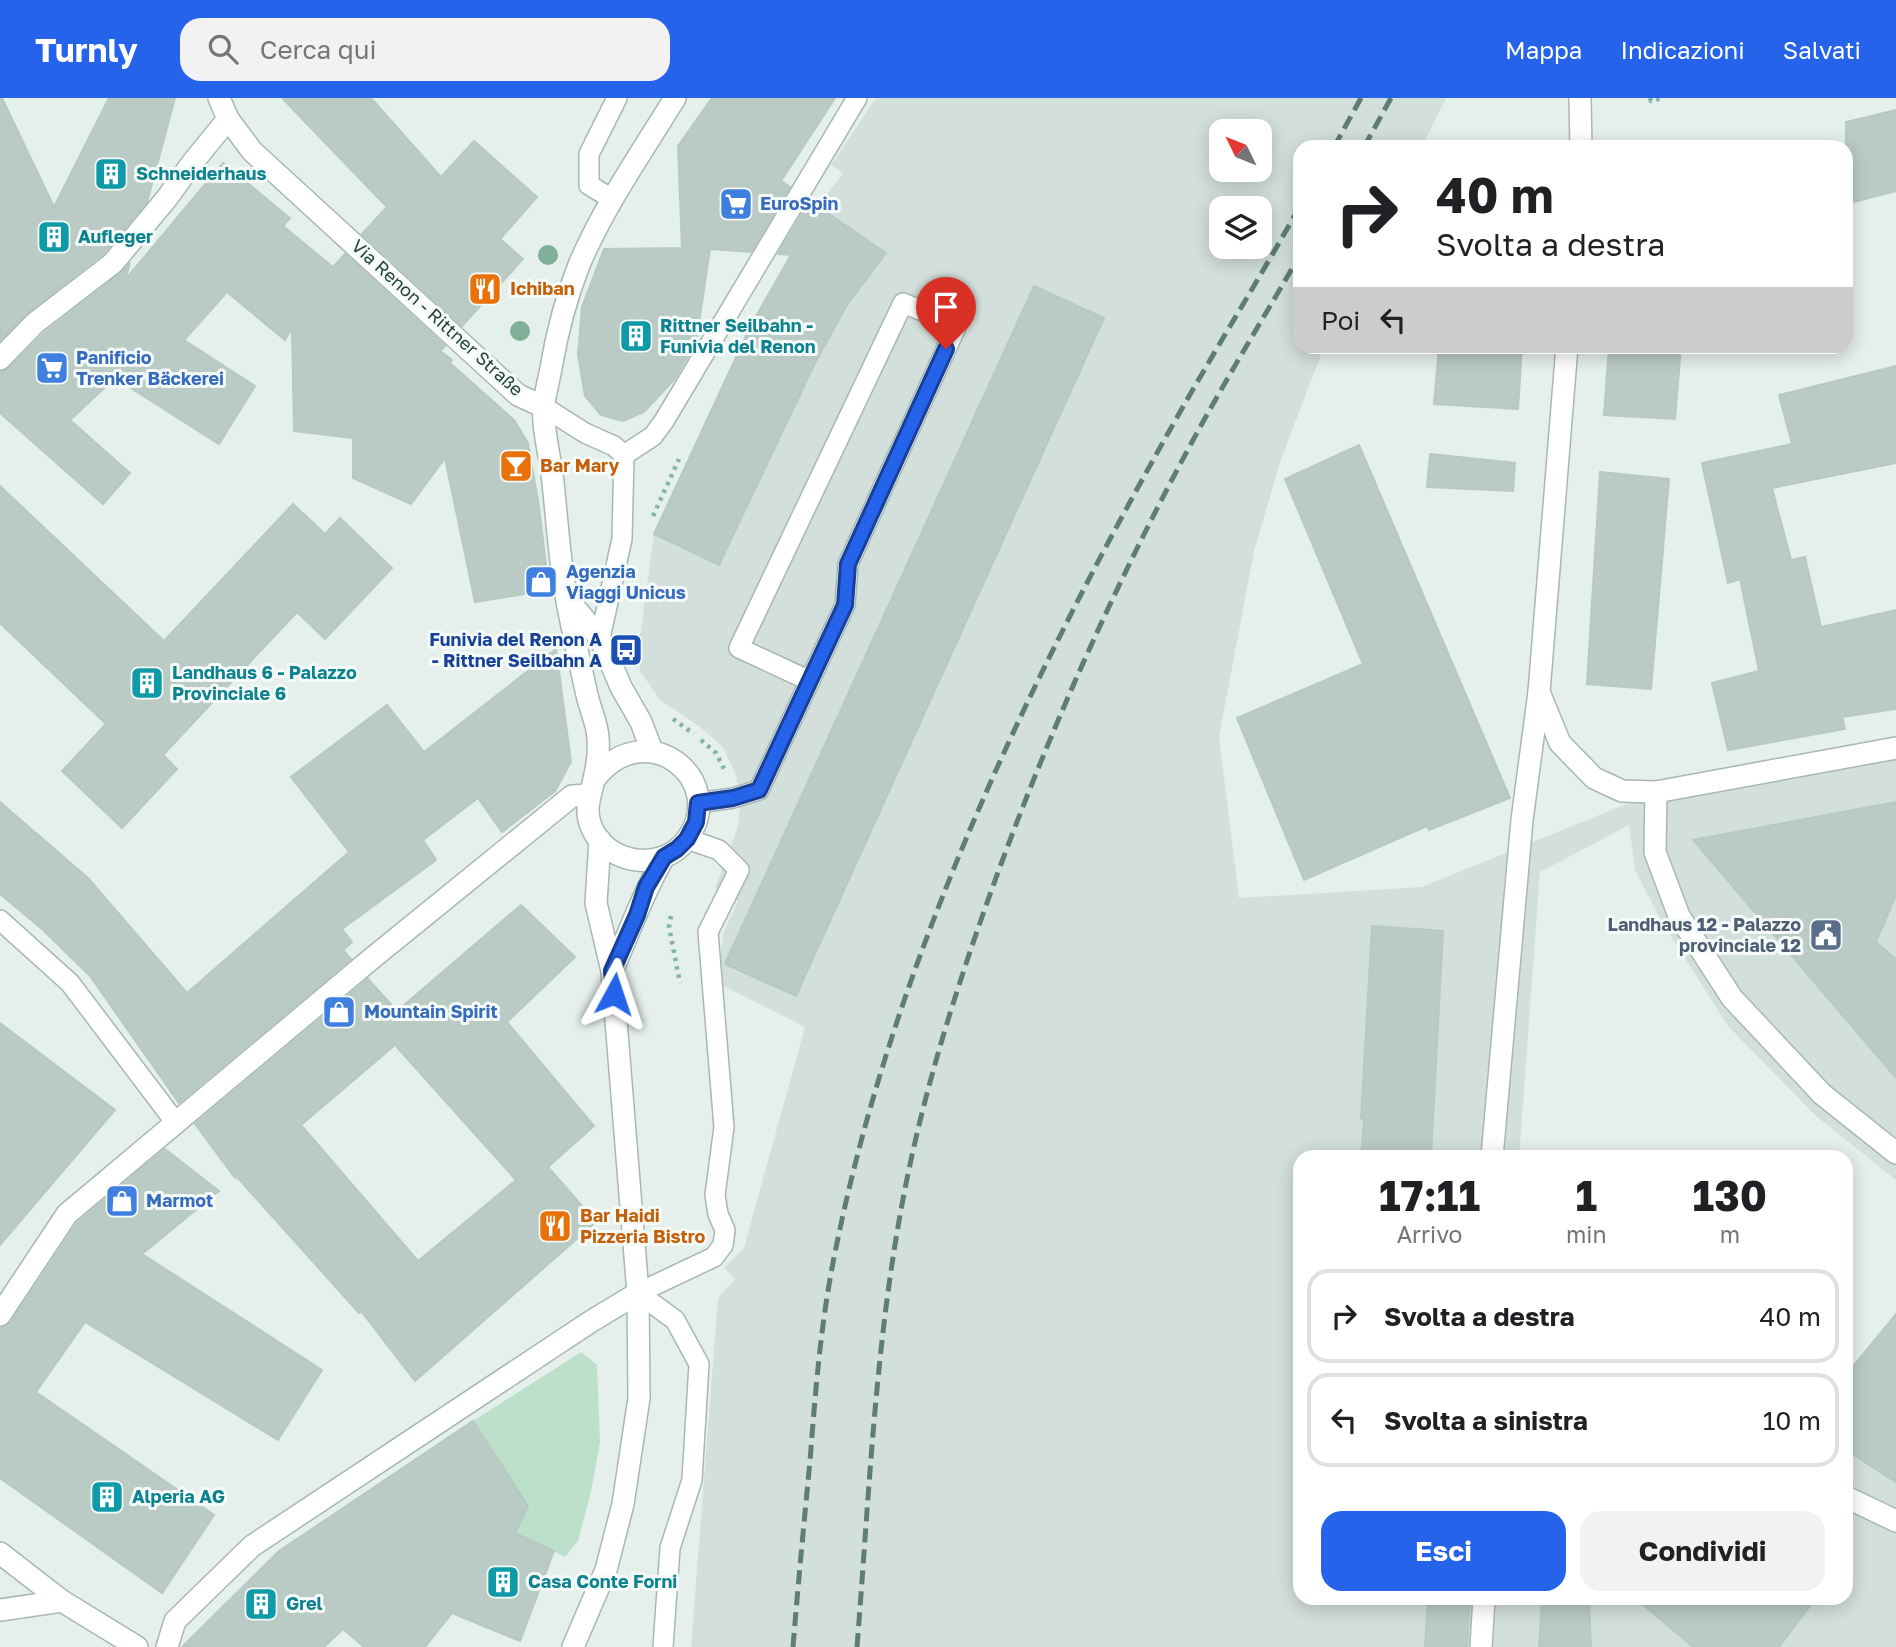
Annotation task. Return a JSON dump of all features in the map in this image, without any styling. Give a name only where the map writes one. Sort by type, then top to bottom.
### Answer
[{"type":"street","name":"Via Renon - Rittner Straße","points":[[219,98],[228,119],[252,151],[518,395],[544,407]]},
{"type":"street","points":[[0,1315],[67,1214],[370,960],[572,796],[591,787],[605,766],[619,756],[635,751],[652,751],[669,757],[685,769],[694,785],[698,803],[696,822],[687,839],[664,857],[647,861],[629,860],[613,852],[591,827],[587,811],[591,787],[598,737],[566,598],[544,407],[559,327],[580,265],[612,200],[675,98]]},
{"type":"street","points":[[1580,98],[1581,140]]},
{"type":"street","points":[[0,359],[35,323],[113,263],[228,119]]},
{"type":"street","points":[[1493,1150],[1522,820],[1539,692],[1566,354]]},
{"type":"street","points":[[566,598],[600,638],[652,751]]},
{"type":"street","points":[[1539,692],[1560,743],[1594,778],[1622,791],[1656,792],[1896,748]]},
{"type":"street","points":[[1656,792],[1655,852],[1679,916],[1731,998],[1822,1094],[1896,1153]]},
{"type":"street","points":[[573,1647],[606,1570],[623,1504],[639,1398],[638,1293],[612,971],[596,903],[600,840]]},
{"type":"street","points":[[612,971],[637,915],[646,887],[664,857]]},
{"type":"street","points":[[167,1647],[175,1621],[252,1546],[638,1293]]},
{"type":"street","points":[[1853,1500],[1896,1521]]},
{"type":"street","points":[[0,1553],[62,1601],[137,1647]]},
{"type":"street","points":[[0,1610],[62,1601]]},
{"type":"street","points":[[1481,1647],[1484,1605]]},
{"type":"lane","points":[[612,200],[589,185],[589,154],[617,98]]},
{"type":"lane","points":[[624,455],[653,436],[664,421],[857,98]]},
{"type":"lane","points":[[698,803],[733,798],[759,790],[810,681],[845,605],[848,564],[957,325],[903,303],[739,648],[810,681]]},
{"type":"lane","points":[[544,407],[585,433],[614,446],[624,455],[622,539],[600,638]]},
{"type":"lane","points":[[663,1647],[670,1548],[692,1480],[699,1364],[675,1320],[638,1293],[714,1257],[723,1245],[725,1230],[718,1214],[715,1195],[724,1127],[708,932],[739,870],[719,850],[687,839]]},
{"type":"lane","points":[[0,920],[70,983],[176,1123]]},
{"type":"path","points":[[1650,98],[1651,101],[1662,98]]},
{"type":"shaded area","points":[[876,98],[1446,98],[1425,140],[1293,140],[1293,354],[1321,354],[1281,459],[1254,551],[1219,737],[1239,898],[1422,887],[1656,792],[1896,748],[1896,1180],[1816,1116],[1728,1026],[1663,924],[1635,870],[1629,825],[1540,872],[1520,1150],[1293,1150],[1293,1605],[1853,1605],[1853,1366],[1896,1314],[1896,1647],[691,1647],[718,1298],[735,1279],[724,1268],[744,1248],[805,1027],[718,983],[723,934],[738,901],[715,888],[738,827],[741,798],[736,775],[722,746],[699,726],[660,700],[640,671],[639,645],[654,534],[751,325],[825,212],[812,214],[843,173],[831,165]]},
{"type":"green space","points":[[581,1352],[597,1365],[600,1442],[578,1541],[565,1557],[515,1533],[528,1506],[473,1421]]},
{"type":"building","points":[[0,98],[54,207],[109,98],[175,98],[147,202],[104,253],[27,313],[0,340]]},
{"type":"building","points":[[282,98],[371,98],[441,177],[474,141],[537,197],[500,239],[523,259],[462,326],[362,234],[387,207]]},
{"type":"building","points":[[712,98],[835,98],[781,181],[790,187],[751,252],[710,249],[696,343],[674,380],[644,412],[623,421],[601,415],[585,396],[578,355],[582,307],[604,249],[682,248],[678,146]]},
{"type":"building","points":[[1896,110],[1896,191],[1853,202],[1853,140],[1846,140],[1846,122]]},
{"type":"building","points":[[223,163],[290,218],[283,226],[333,267],[345,254],[445,346],[440,351],[452,360],[450,363],[514,420],[528,443],[549,590],[475,602],[445,458],[411,504],[353,478],[353,438],[294,431],[292,328],[285,340],[227,292],[184,340],[255,386],[219,444],[115,378],[70,420],[130,473],[103,504],[0,413],[0,372],[9,368],[44,333],[130,263],[125,280]]},
{"type":"building","points":[[810,201],[886,253],[847,305],[816,361],[719,565],[654,534],[751,325],[791,255],[778,254]]},
{"type":"building","points":[[1034,286],[1104,318],[796,996],[725,964]]},
{"type":"building","points":[[1438,354],[1521,354],[1518,409],[1434,404]]},
{"type":"building","points":[[1608,354],[1680,354],[1675,419],[1604,415]]},
{"type":"building","points":[[1896,366],[1896,463],[1772,488],[1791,560],[1805,557],[1821,627],[1896,610],[1896,709],[1842,717],[1845,729],[1728,750],[1712,683],[1759,671],[1740,579],[1728,583],[1702,463],[1792,444],[1779,395]]},
{"type":"building","points":[[1359,445],[1510,798],[1429,830],[1427,826],[1304,880],[1237,718],[1363,664],[1285,479]]},
{"type":"building","points":[[1430,454],[1515,463],[1513,491],[1427,487]]},
{"type":"building","points":[[1600,472],[1669,479],[1651,689],[1587,684]]},
{"type":"building","name":"Landhaus 6 - Palazzo Provinciale 6","points":[[0,486],[164,641],[293,504],[325,534],[340,518],[392,568],[325,639],[297,612],[163,755],[177,769],[122,828],[62,771],[106,724],[0,623]]},
{"type":"building","points":[[556,649],[571,762],[555,791],[502,832],[478,798],[423,840],[436,860],[342,929],[352,942],[343,950],[351,959],[179,1103],[90,976],[42,929],[0,894],[0,802],[88,878],[187,993],[349,852],[291,777],[387,705],[424,752]]},
{"type":"building","name":"Landhaus 12 - Palazzo provinciale 12","points":[[1896,802],[1896,895],[1876,942],[1896,959],[1896,1078],[1693,840]]},
{"type":"building","points":[[521,905],[575,957],[507,1022],[594,1126],[548,1167],[596,1222],[415,1381],[361,1311],[359,1313],[237,1177],[235,1178],[195,1124],[368,979],[397,1011]],"holes":[[[395,1045],[516,1180],[418,1261],[301,1125]]]},
{"type":"building","points":[[1372,926],[1443,931],[1431,1150],[1362,1150],[1364,1119],[1361,1118]]},
{"type":"building","points":[[0,1023],[115,1110],[0,1245]]},
{"type":"building","points":[[165,1149],[219,1191],[142,1254],[322,1370],[278,1440],[85,1322],[36,1392],[214,1515],[162,1593],[0,1478],[0,1328],[11,1322],[77,1223]]},
{"type":"building","points":[[1896,1314],[1896,1482],[1853,1454],[1853,1366]]},
{"type":"building","points":[[473,1421],[528,1506],[515,1533],[554,1551],[520,1641],[452,1613],[425,1647],[364,1647],[343,1629],[324,1647],[182,1647],[279,1551]]},
{"type":"building","points":[[1428,1605],[1470,1605],[1467,1647],[1425,1647]]},
{"type":"building","points":[[1542,1605],[1589,1605],[1591,1647],[1539,1647]]},
{"type":"building","points":[[1643,1605],[1811,1605],[1779,1647],[1693,1647]]},
{"type":"railway","points":[[1338,140],[1361,98]]},
{"type":"railway","points":[[1368,140],[1391,98]]},
{"type":"railway","points":[[793,1647],[818,1364],[832,1268],[857,1158],[888,1049],[925,941],[1014,730],[1064,627],[1171,428],[1293,218]]},
{"type":"railway","points":[[857,1647],[876,1402],[890,1280],[918,1129],[952,1007],[1027,795],[1105,616],[1192,442],[1293,267]]},
{"type":"place","name":"Schneiderhaus","points":[[111,174]]},
{"type":"place","name":"EuroSpin","points":[[736,204]]},
{"type":"place","name":"Aufleger","points":[[54,237]]},
{"type":"place","name":"Ichiban","points":[[485,289]]},
{"type":"place","name":"Rittner Seilbahn - Funivia del Renon","points":[[636,336]]},
{"type":"place","name":"Panificio Trenker Bäckerei","points":[[52,368]]},
{"type":"place","name":"Bar Mary","points":[[516,466]]},
{"type":"place","name":"Agenzia Viaggi Unicus","points":[[541,582]]},
{"type":"place","name":"Funivia del Renon A - Rittner Seilbahn A","points":[[626,650]]},
{"type":"place","name":"Landhaus 6 - Palazzo Provinciale 6","points":[[147,683]]},
{"type":"place","name":"Landhaus 12 - Palazzo provinciale 12","points":[[1826,935]]},
{"type":"place","name":"Mountain Spirit","points":[[339,1012]]},
{"type":"place","name":"Marmot","points":[[122,1201]]},
{"type":"place","name":"Bar Haidi Pizzeria Bistro","points":[[555,1226]]},
{"type":"place","name":"Alperia AG","points":[[107,1497]]},
{"type":"place","name":"Casa Conte Forni","points":[[503,1582]]},
{"type":"place","name":"Grel","points":[[261,1604]]},
{"type":"route","points":[[614,994],[612,971],[637,915],[646,887],[664,857],[687,839],[696,822],[698,803],[733,798],[759,790],[845,605],[848,564],[946,349]]}]
